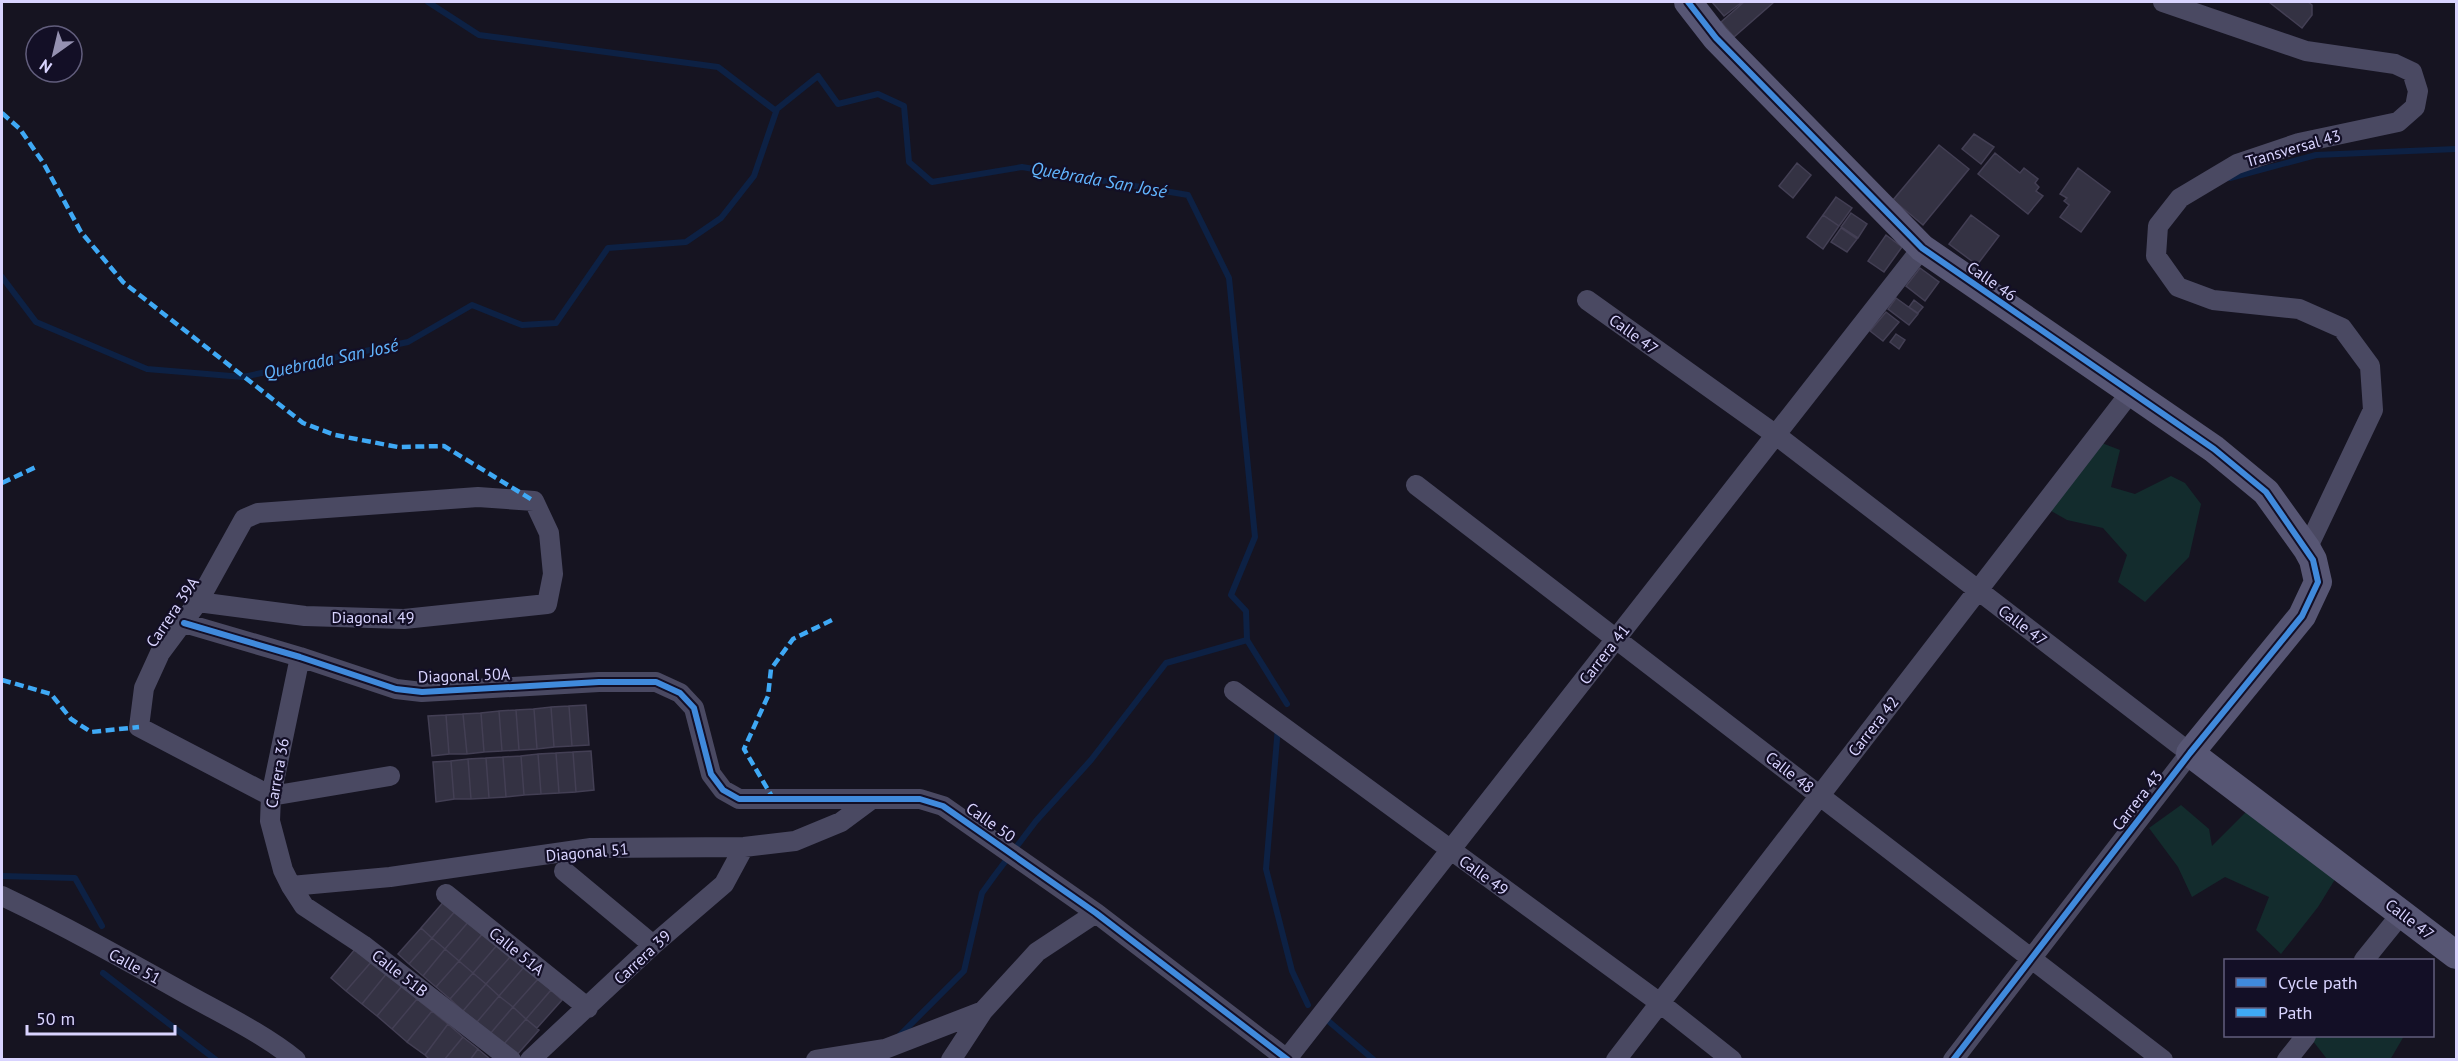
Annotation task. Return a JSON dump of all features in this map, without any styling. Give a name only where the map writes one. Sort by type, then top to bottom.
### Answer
[{"type":"street","name":"Calle 46","points":[[1688,2],[1724,47],[1922,248],[2214,449],[2266,492],[2307,549]]},
{"type":"street","name":"Transversal 43","points":[[2163,2],[2306,51],[2394,64],[2412,72],[2418,91],[2415,107],[2398,122],[2299,143],[2237,164],[2180,198],[2158,226],[2156,256],[2178,287],[2213,300],[2299,309],[2342,328],[2370,366],[2373,410],[2307,549]]},
{"type":"street","name":"Carrera 41","points":[[1287,1059],[1922,248]]},
{"type":"street","name":"Calle 47","points":[[1587,300],[1776,435],[1977,591],[2457,955]]},
{"type":"street","name":"Carrera 42","points":[[1616,1059],[2130,393]]},
{"type":"street","name":"Calle 48","points":[[1416,485],[2163,1059]]},
{"type":"street","name":"Carrera 39A","points":[[271,796],[139,727],[144,688],[160,653],[198,602],[244,519],[258,513],[478,497],[534,501],[549,533],[553,574],[547,604]]},
{"type":"street","name":"Carrera 43","points":[[1953,1059],[2190,753],[2302,616],[2318,582],[2313,560],[2307,549]]},
{"type":"street","name":"Diagonal 49","points":[[198,602],[305,616],[404,619],[547,604]]},
{"type":"street","name":"Diagonal 50A","points":[[184,623],[300,657],[396,689],[422,692],[610,682],[656,682],[680,693]]},
{"type":"street","name":"Carrera 36","points":[[291,886],[283,870],[270,821],[271,796],[300,657]]},
{"type":"street","name":"Calle 49","points":[[1234,691],[1660,1003],[1732,1059]]},
{"type":"street","name":"Calle 50","points":[[680,693],[694,708],[711,774],[723,790],[740,799],[920,798],[943,806],[1096,913],[1287,1059]]},
{"type":"street","points":[[271,796],[390,776]]},
{"type":"street","name":"Diagonal 51","points":[[291,886],[390,877],[591,848],[744,847],[795,841],[841,822],[872,799]]},
{"type":"street","name":"Carrera 39","points":[[530,1059],[588,1008],[653,945],[724,884],[744,847]]},
{"type":"street","points":[[564,871],[653,945]]},
{"type":"street","name":"Calle 51B","points":[[291,886],[304,906],[363,945],[511,1059]]},
{"type":"street","name":"Calle 51A","points":[[446,894],[588,1008]]},
{"type":"street","name":"Calle 51","points":[[2,896],[50,919],[200,1002],[279,1046],[296,1059]]},
{"type":"street","points":[[951,1059],[983,1011],[1037,952],[1096,913]]},
{"type":"street","points":[[2365,959],[2402,913]]},
{"type":"street","points":[[816,1059],[889,1054],[983,1011]]},
{"type":"street","points":[[2287,1059],[2304,1037]]},
{"type":"green space","points":[[2094,440],[2120,450],[2111,487],[2135,494],[2171,476],[2185,483],[2201,504],[2189,557],[2145,602],[2118,582],[2127,555],[2103,528],[2067,520],[2039,504]]},
{"type":"green space","points":[[2181,805],[2209,829],[2212,846],[2249,809],[2342,868],[2318,907],[2281,954],[2256,930],[2269,897],[2225,877],[2192,897],[2178,867],[2149,828]]},
{"type":"green space","points":[[2310,1037],[2403,1037],[2390,1060],[2327,1059]]},
{"type":"building","points":[[1712,2],[1742,2],[1724,16]]},
{"type":"building","points":[[1744,2],[1774,2],[1734,37],[1721,22]]},
{"type":"building","points":[[2269,2],[2308,2],[2312,5],[2312,15],[2302,28]]},
{"type":"building","points":[[1974,134],[1994,147],[1981,164],[1962,149]]},
{"type":"building","points":[[1939,145],[1969,169],[1923,225],[1893,200]]},
{"type":"building","points":[[1995,153],[2020,173],[2024,168],[2038,179],[2035,183],[2039,187],[2036,191],[2043,196],[2028,214],[1978,174]]},
{"type":"building","points":[[1797,163],[1811,175],[1793,198],[1779,186]]},
{"type":"building","points":[[2078,168],[2110,192],[2081,232],[2060,217],[2069,205],[2064,201],[2067,198],[2060,194]]},
{"type":"building","points":[[1836,197],[1852,208],[1839,226],[1823,215]]},
{"type":"building","points":[[1851,213],[1867,224],[1858,238],[1841,227]]},
{"type":"building","points":[[1823,215],[1839,226],[1823,249],[1807,237]]},
{"type":"building","points":[[1971,215],[1999,236],[1977,265],[1949,244]]},
{"type":"building","points":[[1841,228],[1857,239],[1847,252],[1831,242]]},
{"type":"building","points":[[1886,235],[1902,247],[1884,272],[1868,261]]},
{"type":"building","points":[[1920,268],[1939,282],[1925,301],[1906,286]]},
{"type":"building","points":[[1896,298],[1918,314],[1909,325],[1888,309]]},
{"type":"building","points":[[1914,300],[1923,307],[1918,313],[1909,307]]},
{"type":"building","points":[[1886,312],[1899,322],[1883,341],[1870,331]]},
{"type":"building","points":[[1896,334],[1905,340],[1899,349],[1890,342]]},
{"type":"building","points":[[586,705],[589,745],[572,746],[569,706]]},
{"type":"building","points":[[569,706],[572,746],[554,747],[551,707]]},
{"type":"building","points":[[551,707],[554,747],[537,749],[534,709]]},
{"type":"building","points":[[534,709],[537,749],[519,750],[516,710]]},
{"type":"building","points":[[516,710],[519,750],[502,751],[499,711]]},
{"type":"building","points":[[499,711],[502,751],[484,752],[481,713]]},
{"type":"building","points":[[481,713],[484,752],[467,754],[463,714]]},
{"type":"building","points":[[463,714],[467,754],[449,754],[446,715]]},
{"type":"building","points":[[446,715],[449,754],[432,756],[428,716]]},
{"type":"building","points":[[591,751],[594,790],[576,792],[573,752]]},
{"type":"building","points":[[573,752],[576,792],[559,793],[556,753]]},
{"type":"building","points":[[556,753],[559,793],[541,794],[538,754]]},
{"type":"building","points":[[538,754],[541,794],[524,795],[521,756]]},
{"type":"building","points":[[521,756],[524,795],[506,797],[503,757]]},
{"type":"building","points":[[503,757],[506,797],[489,798],[486,758]]},
{"type":"building","points":[[486,758],[489,798],[471,799],[468,759]]},
{"type":"building","points":[[468,759],[471,799],[454,799],[451,761]]},
{"type":"building","points":[[451,761],[454,799],[436,802],[433,762]]},
{"type":"building","points":[[446,899],[457,909],[432,938],[421,928]]},
{"type":"building","points":[[457,909],[470,920],[445,949],[432,938]]},
{"type":"building","points":[[470,920],[484,932],[459,961],[445,949]]},
{"type":"building","points":[[421,928],[432,938],[409,964],[398,954]]},
{"type":"building","points":[[484,932],[498,944],[473,973],[459,961]]},
{"type":"building","points":[[432,938],[445,949],[423,976],[409,964]]},
{"type":"building","points":[[498,944],[511,956],[486,984],[473,973]]},
{"type":"building","points":[[356,948],[372,961],[346,991],[331,978]]},
{"type":"building","points":[[445,949],[459,961],[436,987],[423,976]]},
{"type":"building","points":[[511,956],[524,967],[499,996],[486,984]]},
{"type":"building","points":[[372,961],[387,973],[362,1004],[346,991]]},
{"type":"building","points":[[459,961],[473,973],[450,999],[436,987]]},
{"type":"building","points":[[524,967],[538,979],[513,1007],[499,996]]},
{"type":"building","points":[[387,973],[402,986],[377,1016],[362,1004]]},
{"type":"building","points":[[473,973],[486,984],[463,1011],[450,999]]},
{"type":"building","points":[[538,979],[551,990],[526,1019],[513,1007]]},
{"type":"building","points":[[486,984],[499,996],[477,1022],[463,1011]]},
{"type":"building","points":[[402,986],[417,999],[392,1029],[377,1016]]},
{"type":"building","points":[[551,990],[562,1000],[537,1028],[526,1019]]},
{"type":"building","points":[[499,996],[513,1007],[490,1034],[477,1022]]},
{"type":"building","points":[[417,999],[432,1011],[407,1042],[392,1029]]},
{"type":"building","points":[[513,1007],[526,1019],[503,1045],[490,1034]]},
{"type":"building","points":[[432,1011],[448,1024],[425,1055],[407,1042]]},
{"type":"building","points":[[526,1019],[539,1030],[516,1056],[503,1045]]},
{"type":"building","points":[[448,1024],[463,1037],[444,1060],[430,1060],[425,1055]]},
{"type":"building","points":[[463,1037],[478,1049],[470,1060],[444,1060]]},
{"type":"building","points":[[478,1049],[491,1060],[470,1060]]},
{"type":"waterway","points":[[428,2],[479,35],[718,67],[776,111]]},
{"type":"waterway","name":"Quebrada San José","points":[[2,277],[36,322],[147,369],[243,377],[408,342],[472,305],[522,325],[556,323],[608,248],[686,242],[721,218],[754,176],[777,109],[818,76],[838,104],[878,94],[904,106],[909,162],[932,182],[1022,167],[1188,195],[1229,278],[1255,537],[1231,595],[1246,611],[1247,640],[1287,704]]},
{"type":"waterway","points":[[2230,178],[2316,155],[2456,149]]},
{"type":"waterway","points":[[899,1036],[964,971],[982,893],[1036,821],[1091,760],[1166,663],[1247,640]]},
{"type":"waterway","name":"Quebrada San José","points":[[1278,727],[1266,869],[1292,971],[1308,1005]]},
{"type":"waterway","points":[[2,876],[75,878],[102,926]]},
{"type":"waterway","points":[[103,973],[216,1060]]},
{"type":"waterway","name":"Quebrada San José","points":[[1326,1019],[1374,1060]]},
{"type":"marked path","points":[[2,113],[20,129],[44,164],[81,232],[123,282],[303,423],[335,435],[398,447],[444,446],[534,501]]},
{"type":"marked path","points":[[2,483],[38,466]]},
{"type":"marked path","points":[[774,800],[744,749],[768,696],[771,669],[793,639],[834,619]]},
{"type":"marked path","points":[[2,680],[51,694],[71,719],[91,732],[139,727]]},
{"type":"cycle path","points":[[1688,2],[1716,38],[1922,248],[2214,449],[2266,492],[2313,560],[2318,582],[2302,616],[2190,753],[1953,1060]]},
{"type":"cycle path","points":[[184,623],[300,657],[396,689],[422,692],[599,682],[656,682],[680,693],[694,708],[711,774],[723,790],[739,799],[920,799],[943,806],[1096,913],[1288,1060]]}]
